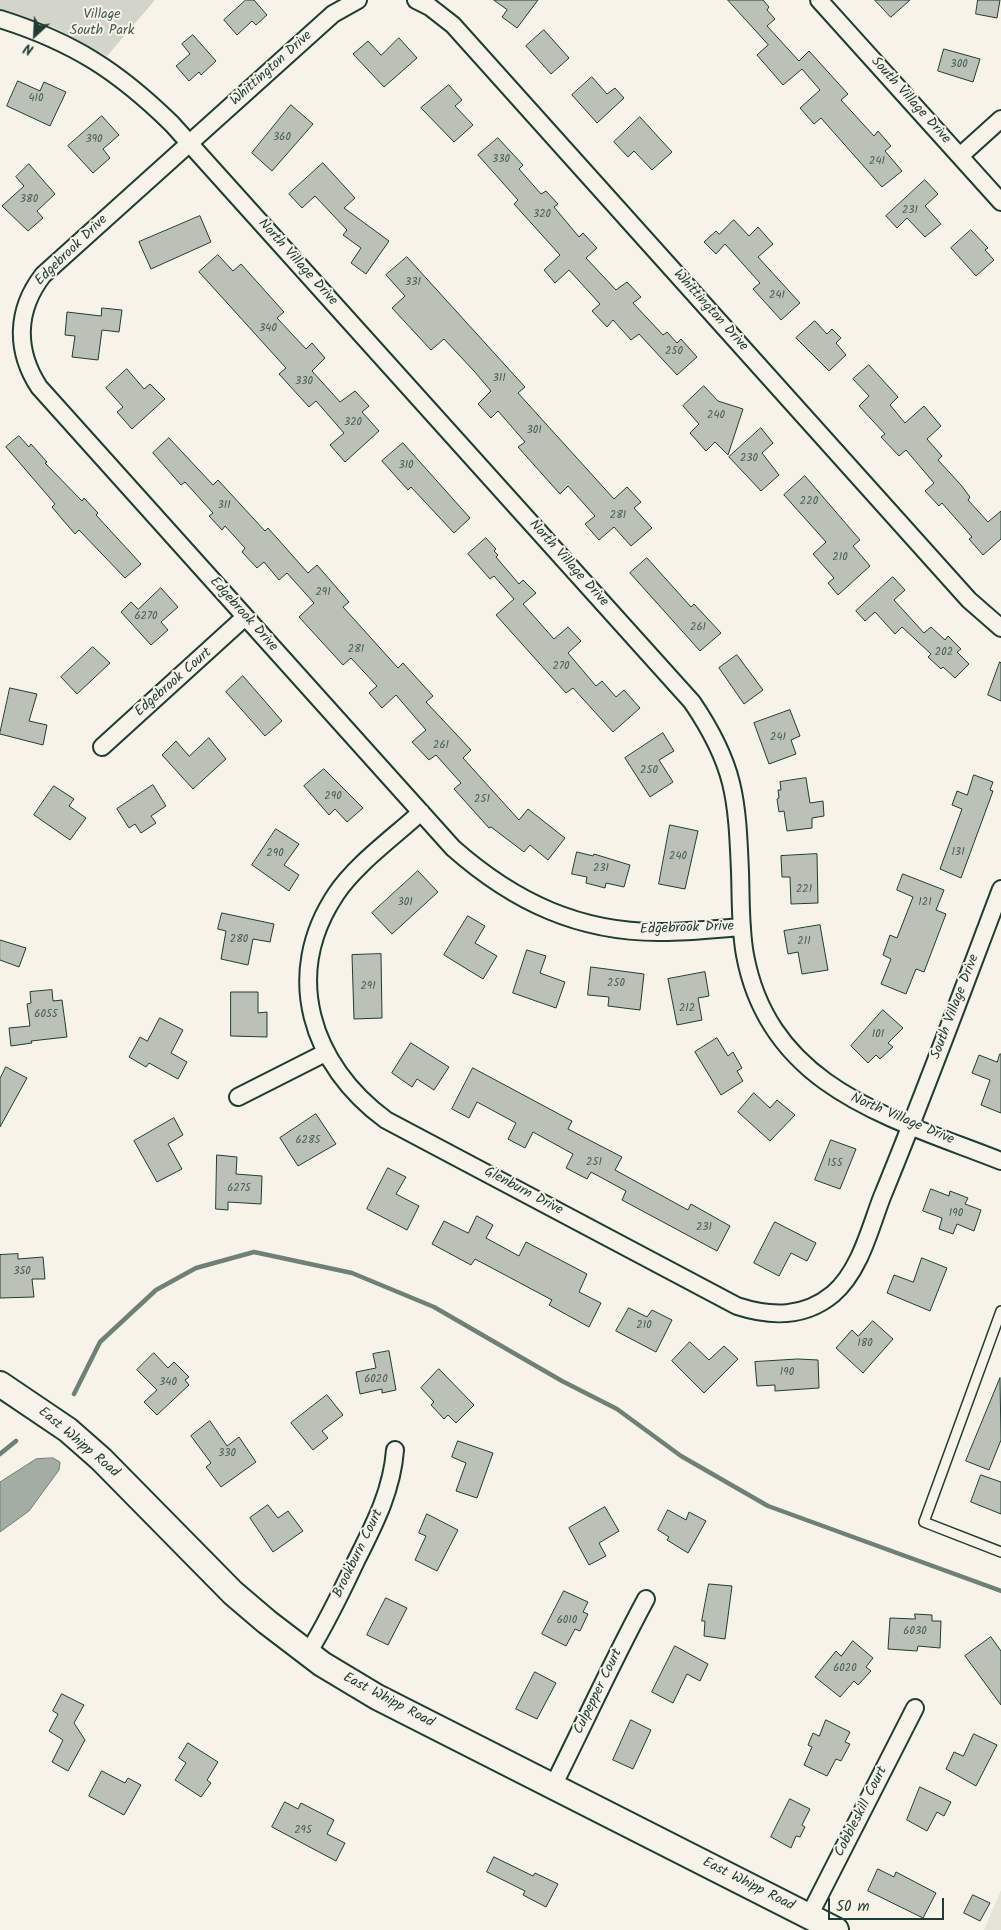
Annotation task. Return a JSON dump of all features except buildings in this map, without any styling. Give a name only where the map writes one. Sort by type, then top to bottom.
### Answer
[{"type":"main road","name":"East Whipp Road","points":[[0,1384],[68,1430],[101,1459],[233,1593],[308,1653],[377,1697],[836,1930]]},
{"type":"street","name":"Whittington Drive","points":[[189,143],[333,14],[358,0]]},
{"type":"street","name":"Whittington Drive","points":[[416,0],[430,7],[453,25],[969,600],[1001,628]]},
{"type":"street","name":"South Village Drive","points":[[820,0],[1001,202]]},
{"type":"street","name":"North Village Drive","points":[[0,19],[34,30],[71,46],[107,67],[141,93],[189,143],[692,702],[710,729],[725,759],[732,783],[737,807],[745,955],[754,987],[768,1017],[784,1043],[807,1067],[840,1093],[862,1106],[1001,1160]]},
{"type":"street","points":[[960,156],[1001,118]]},
{"type":"street","name":"Edgebrook Drive","points":[[189,143],[44,275],[27,301],[22,316],[20,337],[30,374],[39,387],[420,812],[453,848],[475,868],[525,900],[557,915],[585,924],[623,930],[662,932],[742,927]]},
{"type":"street","name":"Edgebrook Court","points":[[102,747],[245,617]]},
{"type":"street","name":"Glenburn Drive","points":[[420,812],[350,877],[337,893],[318,930],[311,955],[309,998],[313,1019],[325,1053],[351,1091],[386,1120],[737,1306],[758,1313],[782,1314],[806,1309],[834,1293],[845,1281],[854,1267],[912,1126]]},
{"type":"street","name":"South Village Drive","points":[[912,1126],[1001,889]]},
{"type":"street","points":[[238,1097],[325,1053]]},
{"type":"street","name":"Brookburn Court","points":[[308,1653],[332,1611],[382,1507],[390,1487],[395,1450]]},
{"type":"street","name":"Culpepper Court","points":[[553,1786],[599,1694],[613,1661],[646,1599]]},
{"type":"street","name":"Cobbleskill Court","points":[[809,1916],[915,1708]]},
{"type":"lane","points":[[1001,1310],[924,1522],[1001,1552]]},
{"type":"shaded area","points":[[53,1458],[60,1462],[59,1470],[29,1511],[0,1532],[0,1482],[36,1459]]},
{"type":"shaded area","points":[[1001,1890],[1001,1930],[984,1930]]},
{"type":"green space","name":"Village South Park","points":[[0,0],[155,0],[107,56],[55,28],[0,10]]},
{"type":"waterway","points":[[74,1394],[100,1342],[156,1290],[196,1268],[254,1252],[352,1273],[434,1307],[562,1381],[617,1409],[681,1456],[768,1506],[1001,1591]]},
{"type":"waterway","points":[[0,1454],[16,1441]]}]
